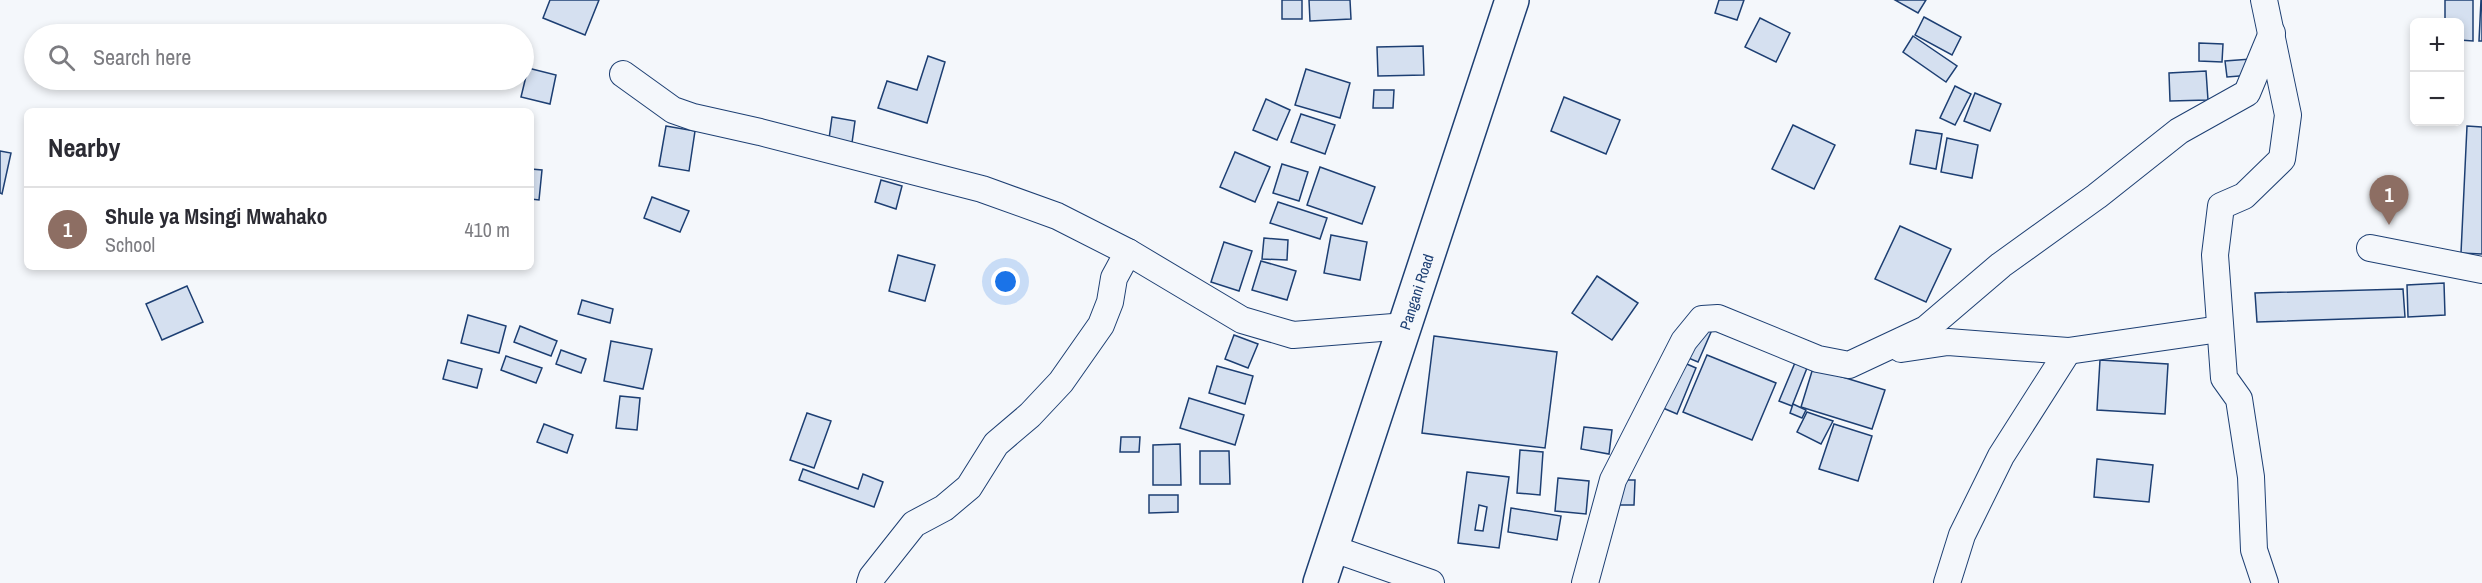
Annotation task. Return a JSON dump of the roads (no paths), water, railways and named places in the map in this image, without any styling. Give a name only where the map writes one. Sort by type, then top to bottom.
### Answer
[{"type":"main road","name":"Pangani Road","points":[[1320,583],[1406,326],[1508,1]]},
{"type":"street","points":[[2264,0],[2288,115],[2282,159],[2244,196],[2221,206],[2215,255],[2224,378],[2239,399],[2250,477],[2254,550],[2265,583]]},
{"type":"street","points":[[1585,583],[1613,480],[1684,340],[1702,319],[1718,318],[1818,359],[1849,365],[1883,351],[1926,329],[2001,266],[2097,196],[2179,131],[2247,93],[2272,33]]},
{"type":"street","points":[[623,74],[673,110],[982,189],[1057,216],[1128,252],[1242,320],[1293,334],[1406,326]]},
{"type":"street","points":[[2370,248],[2482,270]]},
{"type":"street","points":[[870,583],[872,577],[914,524],[944,508],[969,487],[996,444],[1030,415],[1061,382],[1101,325],[1110,302],[1114,278],[1128,252]]},
{"type":"street","points":[[1883,351],[1948,342],[2068,351],[2220,329]]},
{"type":"street","points":[[1947,583],[1962,535],[2001,456],[2068,351]]},
{"type":"street","points":[[1331,548],[1431,583]]},
{"type":"place","name":"Shule ya Msingi Mwahako","points":[[2389,225]]}]
